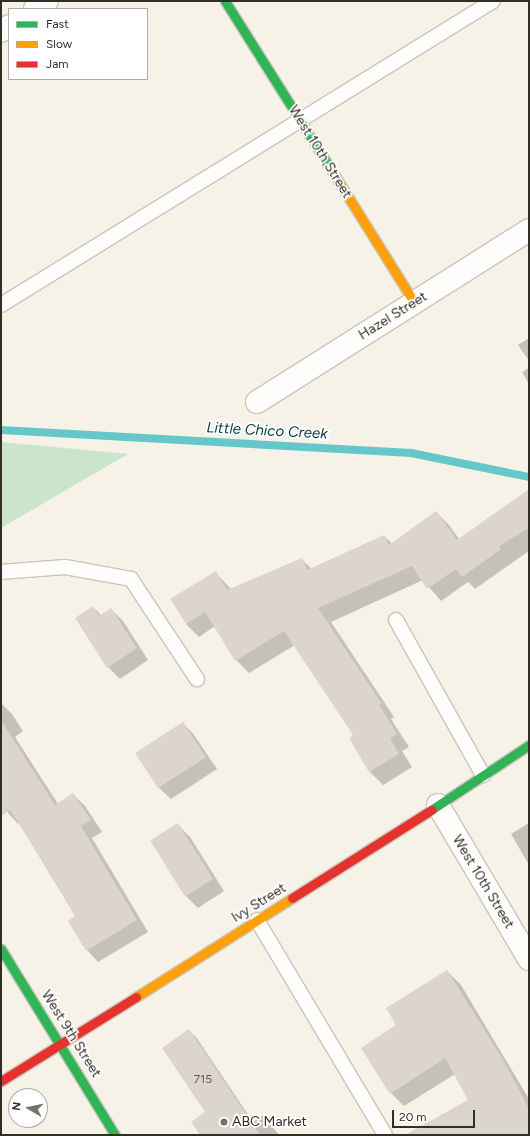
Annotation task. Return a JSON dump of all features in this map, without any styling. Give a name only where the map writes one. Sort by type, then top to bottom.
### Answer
[{"type":"street","points":[[36,8],[47,1]]},
{"type":"street","name":"West 10th Street","points":[[225,1],[414,302]]},
{"type":"street","name":"Hazel Street","points":[[257,402],[529,230]]},
{"type":"street","name":"Ivy Street","points":[[1,1081],[61,1045],[438,805],[529,745]]},
{"type":"street","name":"West 10th Street","points":[[438,805],[529,959]]},
{"type":"street","name":"West 9th Street","points":[[1,949],[115,1135]]},
{"type":"lane","points":[[1,305],[493,1]]},
{"type":"lane","points":[[1,572],[65,566],[131,579],[197,679]]},
{"type":"lane","points":[[396,620],[483,776]]},
{"type":"lane","points":[[257,920],[386,1135]]},
{"type":"green space","points":[[1,442],[128,454],[1,528]]},
{"type":"building","points":[[529,489],[529,528],[499,546],[501,549],[462,577],[456,569],[427,589],[412,566],[318,608],[382,704],[379,705],[397,734],[390,738],[399,754],[369,772],[349,738],[353,735],[284,631],[235,661],[205,612],[186,624],[170,599],[216,571],[227,590],[302,558],[307,570],[384,535],[389,545],[436,511],[457,540]]},
{"type":"building","points":[[93,606],[99,616],[111,608],[137,648],[107,668],[75,618]]},
{"type":"building","points":[[1,720],[55,805],[73,793],[91,820],[81,826],[137,920],[86,951],[68,921],[75,916],[42,860],[10,810],[1,816]]},
{"type":"building","points":[[183,722],[206,757],[158,788],[135,753]]},
{"type":"building","points":[[178,823],[213,879],[185,896],[150,840]]},
{"type":"building","points":[[447,970],[502,1058],[529,1109],[529,1135],[405,1135],[468,1100],[445,1058],[390,1094],[361,1048],[396,1025],[386,1008]]},
{"type":"building","points":[[189,1029],[260,1135],[200,1135],[191,1122],[205,1112],[162,1048]]},
{"type":"waterway","name":"Little Chico Creek","points":[[1,430],[411,453],[529,477]]},
{"type":"traffic: fast","points":[[225,1],[332,171]]},
{"type":"traffic: fast","points":[[431,810],[529,745]]},
{"type":"traffic: fast","points":[[1,949],[115,1135]]},
{"type":"traffic: slow","points":[[332,171],[414,302]]},
{"type":"traffic: slow","points":[[136,997],[292,898]]},
{"type":"traffic: jam","points":[[292,898],[431,810]]},
{"type":"traffic: jam","points":[[1,1081],[136,997]]},
{"type":"place","name":"ABC Market","points":[[224,1122]]}]
